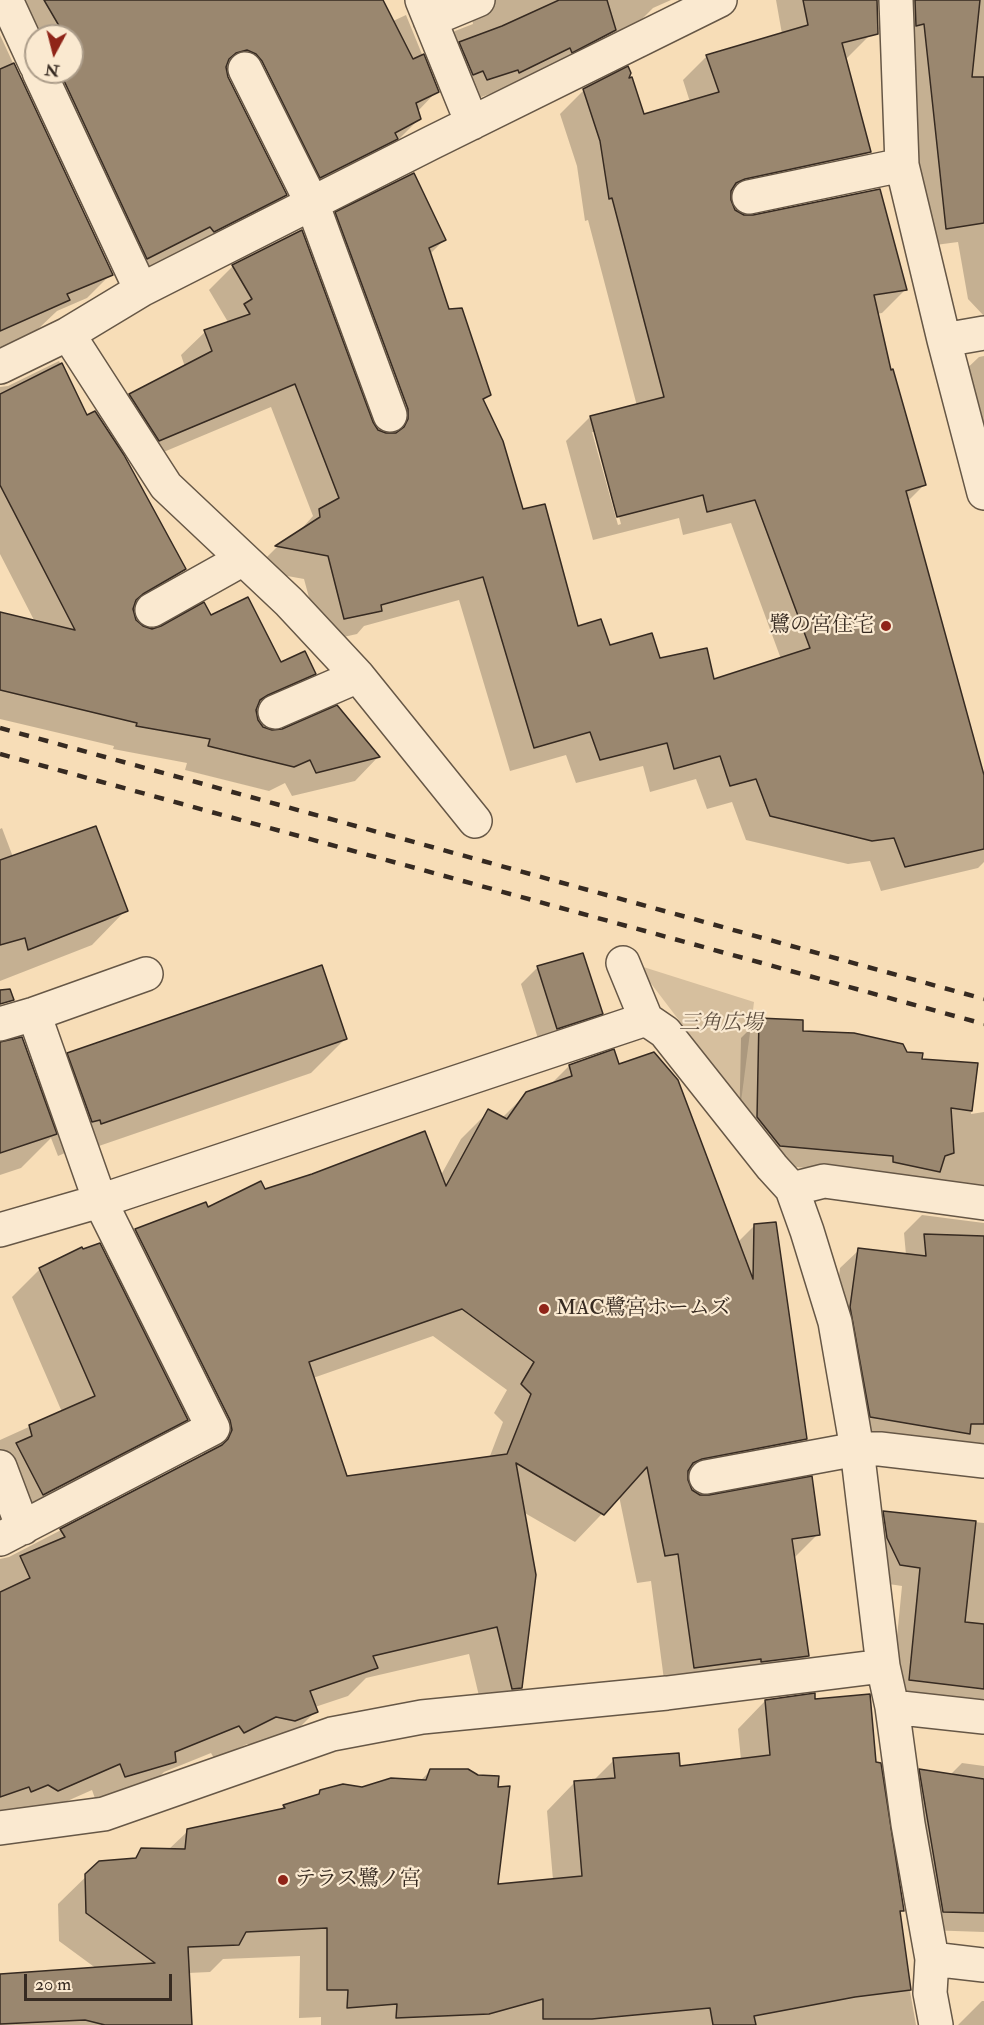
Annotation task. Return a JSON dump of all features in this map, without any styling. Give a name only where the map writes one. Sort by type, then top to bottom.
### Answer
[{"type":"street","points":[[472,123],[426,10],[478,0]]},
{"type":"street","points":[[0,367],[68,334],[141,290],[472,123],[687,7],[720,0]]},
{"type":"street","points":[[896,0],[902,165],[984,493]]},
{"type":"street","points":[[6,14],[24,45]]},
{"type":"street","points":[[245,69],[312,203],[390,415]]},
{"type":"street","points":[[45,84],[141,290]]},
{"type":"street","points":[[749,197],[902,165]]},
{"type":"street","points":[[944,340],[984,333]]},
{"type":"street","points":[[68,334],[166,486],[289,602],[358,676],[476,821]]},
{"type":"street","points":[[152,610],[243,560]]},
{"type":"street","points":[[275,712],[358,676]]},
{"type":"street","points":[[623,963],[646,1019],[665,1032],[792,1189],[835,1322],[857,1449],[883,1666],[892,1707],[908,1824],[932,1959],[930,1993],[936,2025]]},
{"type":"street","points":[[0,1024],[146,974]]},
{"type":"street","points":[[0,1467],[11,1533],[213,1428],[100,1202],[34,1014]]},
{"type":"street","points":[[0,1230],[100,1202],[646,1019]]},
{"type":"street","points":[[792,1189],[824,1181],[984,1203]]},
{"type":"street","points":[[706,1477],[857,1449],[880,1449],[984,1461]]},
{"type":"street","points":[[0,1828],[104,1814],[332,1734],[422,1717],[667,1693],[883,1666]]},
{"type":"street","points":[[892,1707],[984,1717]]},
{"type":"street","points":[[932,1959],[984,1965]]},
{"type":"green space","name":"三角広場","points":[[637,965],[754,1002],[741,1102]]},
{"type":"building","points":[[44,0],[383,0],[413,59],[424,54],[439,92],[416,103],[421,119],[395,133],[398,139],[320,178],[262,61],[256,54],[247,50],[236,53],[229,59],[226,67],[228,77],[287,195],[214,232],[210,227],[147,259],[66,84],[84,84],[84,24],[58,24]]},
{"type":"building","points":[[559,0],[607,0],[616,30],[572,53],[570,48],[519,73],[518,70],[487,80],[483,71],[473,75],[459,42],[502,26]]},
{"type":"building","points":[[803,0],[877,0],[878,34],[842,43],[871,152],[745,179],[736,183],[731,191],[731,200],[735,210],[744,215],[753,215],[880,189],[907,290],[874,295],[891,370],[893,369],[926,485],[906,491],[984,775],[984,849],[905,867],[894,838],[872,841],[770,816],[756,779],[730,786],[720,756],[674,769],[667,743],[600,760],[590,732],[534,748],[483,577],[381,605],[382,611],[344,619],[328,556],[275,546],[320,517],[319,509],[339,498],[295,384],[159,441],[129,394],[212,351],[204,330],[250,314],[244,304],[252,299],[232,265],[302,230],[373,422],[378,430],[386,433],[396,433],[404,427],[408,419],[408,409],[335,212],[414,173],[446,240],[429,248],[449,309],[462,308],[491,395],[483,399],[503,441],[523,509],[545,504],[578,626],[601,619],[610,645],[652,633],[660,658],[707,648],[714,679],[810,648],[755,500],[707,512],[703,495],[617,517],[590,416],[664,397],[612,198],[609,199],[600,141],[583,89],[628,66],[631,73],[629,78],[632,77],[644,114],[719,92],[706,55],[808,25]]},
{"type":"building","points":[[915,0],[980,0],[972,77],[984,77],[984,223],[946,229],[924,24],[916,26]]},
{"type":"building","points":[[14,63],[113,275],[67,294],[70,300],[0,331],[0,69]]},
{"type":"building","points":[[62,363],[87,415],[95,411],[124,455],[186,569],[136,600],[133,609],[136,620],[152,629],[204,602],[211,615],[248,597],[281,662],[305,651],[316,674],[260,700],[256,710],[258,720],[263,727],[272,730],[282,729],[337,705],[380,757],[316,773],[310,760],[294,767],[208,746],[210,739],[136,726],[137,723],[0,690],[0,612],[75,630],[0,485],[0,394]]},
{"type":"building","points":[[96,826],[128,911],[28,950],[25,938],[0,945],[0,860]]},
{"type":"building","points":[[583,953],[603,1014],[557,1029],[537,966]]},
{"type":"building","points":[[322,965],[347,1039],[101,1124],[100,1120],[92,1122],[67,1053]]},
{"type":"building","points":[[10,989],[14,1000],[0,1004],[0,990]]},
{"type":"building","points":[[759,1018],[803,1020],[803,1031],[854,1033],[903,1044],[907,1052],[923,1053],[922,1059],[978,1063],[972,1111],[951,1108],[954,1153],[945,1156],[940,1172],[893,1162],[893,1156],[780,1146],[757,1117]]},
{"type":"building","points":[[22,1037],[57,1134],[0,1153],[0,1042]]},
{"type":"building","points":[[614,1049],[619,1064],[654,1052],[678,1080],[753,1279],[754,1224],[776,1222],[807,1439],[702,1459],[693,1463],[688,1471],[688,1480],[692,1490],[700,1495],[709,1495],[812,1476],[820,1535],[792,1539],[809,1656],[761,1662],[761,1659],[694,1668],[678,1554],[665,1556],[647,1467],[604,1515],[516,1463],[536,1575],[522,1688],[512,1689],[497,1627],[373,1656],[378,1668],[310,1691],[318,1712],[295,1721],[276,1717],[244,1733],[239,1726],[175,1752],[176,1762],[125,1777],[120,1764],[58,1791],[48,1785],[31,1792],[29,1787],[0,1797],[0,1592],[30,1578],[20,1556],[65,1537],[60,1529],[222,1445],[232,1430],[230,1420],[135,1229],[206,1202],[208,1207],[261,1181],[265,1189],[312,1174],[425,1131],[446,1186],[488,1109],[507,1119],[526,1092],[572,1076],[569,1065]],"holes":[[[462,1309],[534,1362],[521,1384],[531,1394],[507,1454],[347,1476],[309,1362]]]},
{"type":"building","points":[[924,1234],[984,1236],[984,1424],[971,1424],[970,1434],[870,1417],[850,1307],[858,1248],[926,1256]]},
{"type":"building","points":[[100,1243],[188,1420],[43,1495],[16,1443],[32,1436],[29,1425],[95,1396],[39,1268],[82,1247],[83,1249]]},
{"type":"building","points":[[883,1511],[976,1521],[965,1622],[984,1624],[984,1689],[909,1680],[920,1568],[900,1565],[887,1538]]},
{"type":"building","points":[[815,1693],[815,1699],[870,1694],[876,1762],[881,1763],[904,1911],[900,1911],[911,1990],[855,1997],[754,2016],[756,2025],[713,2025],[710,2008],[592,2019],[543,2019],[543,1999],[489,2014],[396,2018],[397,2004],[347,2008],[348,1990],[327,1990],[327,1928],[246,1932],[239,1945],[188,1947],[192,2025],[105,2025],[85,2020],[0,2024],[0,1974],[155,1963],[86,1913],[85,1874],[99,1861],[136,1858],[141,1848],[185,1849],[187,1829],[285,1808],[283,1805],[319,1794],[320,1790],[343,1784],[362,1787],[391,1778],[426,1780],[430,1769],[468,1769],[478,1775],[499,1776],[498,1787],[510,1786],[498,1884],[582,1876],[574,1781],[615,1778],[613,1758],[679,1753],[680,1766],[770,1755],[765,1700]]},
{"type":"building","points":[[919,1769],[984,1779],[984,1913],[943,1912]]},
{"type":"railway","points":[[0,728],[984,999]]},
{"type":"railway","points":[[0,754],[984,1024]]},
{"type":"place","name":"鷺の宮住宅","points":[[886,626]]},
{"type":"place","name":"MAC鷺宮ホームズ","points":[[544,1309]]},
{"type":"place","name":"テラス鷺ノ宮","points":[[283,1880]]}]
